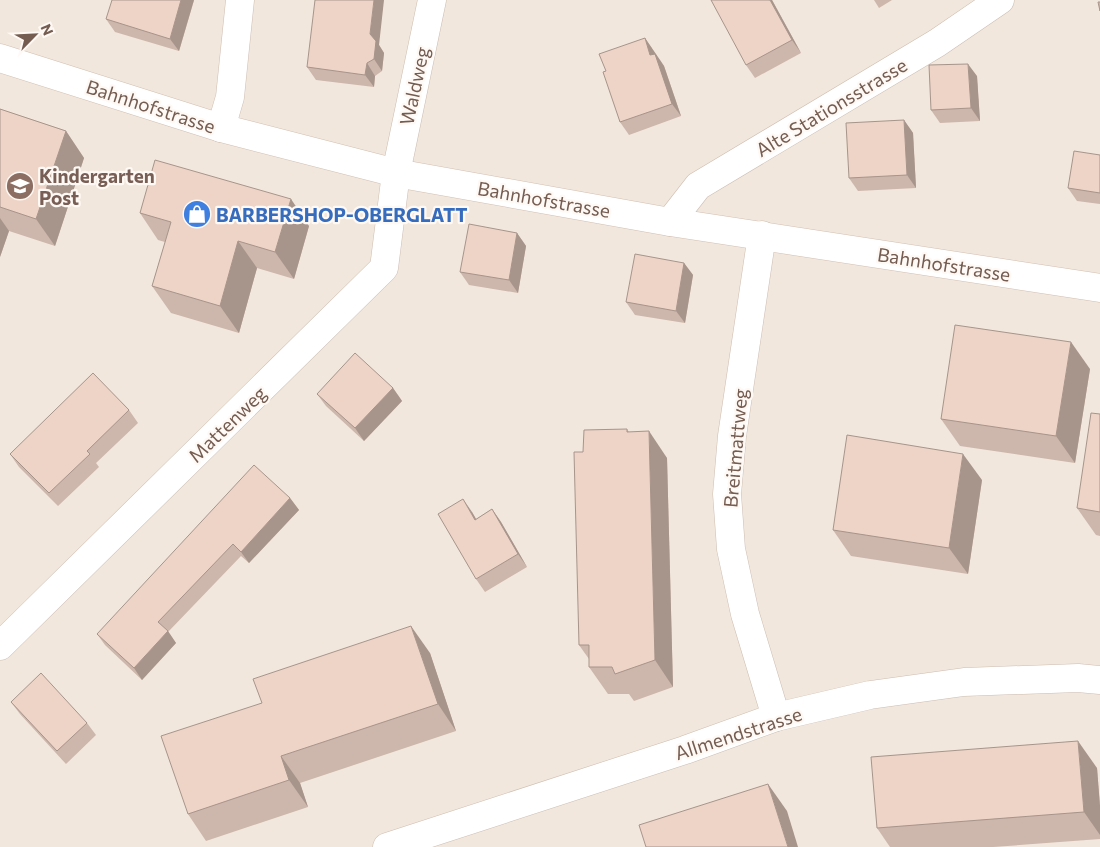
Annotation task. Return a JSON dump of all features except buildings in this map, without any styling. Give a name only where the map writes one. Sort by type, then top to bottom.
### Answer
[{"type":"street","points":[[222,128],[230,97],[240,0]]},
{"type":"street","name":"Waldweg","points":[[396,173],[432,0]]},
{"type":"street","name":"Alte Stationsstrasse","points":[[670,222],[698,186],[937,43],[1000,0]]},
{"type":"street","name":"Bahnhofstrasse","points":[[0,58],[222,128],[396,173],[670,222],[1100,288]]},
{"type":"street","name":"Mattenweg","points":[[0,646],[384,268],[396,173]]},
{"type":"street","name":"Breitmattweg","points":[[762,235],[732,436],[727,494],[731,549],[743,605],[776,717]]},
{"type":"street","name":"Allmendstrasse","points":[[387,847],[685,750],[776,717],[870,695],[964,682],[1078,678],[1100,680]]},
{"type":"shaded area","points":[[0,0],[1100,0],[1100,847],[0,847]]},
{"type":"place","name":"Kindergarten Post","points":[[20,186]]},
{"type":"place","name":"BARBERSHOP-OBERGLATT","points":[[197,214]]}]
